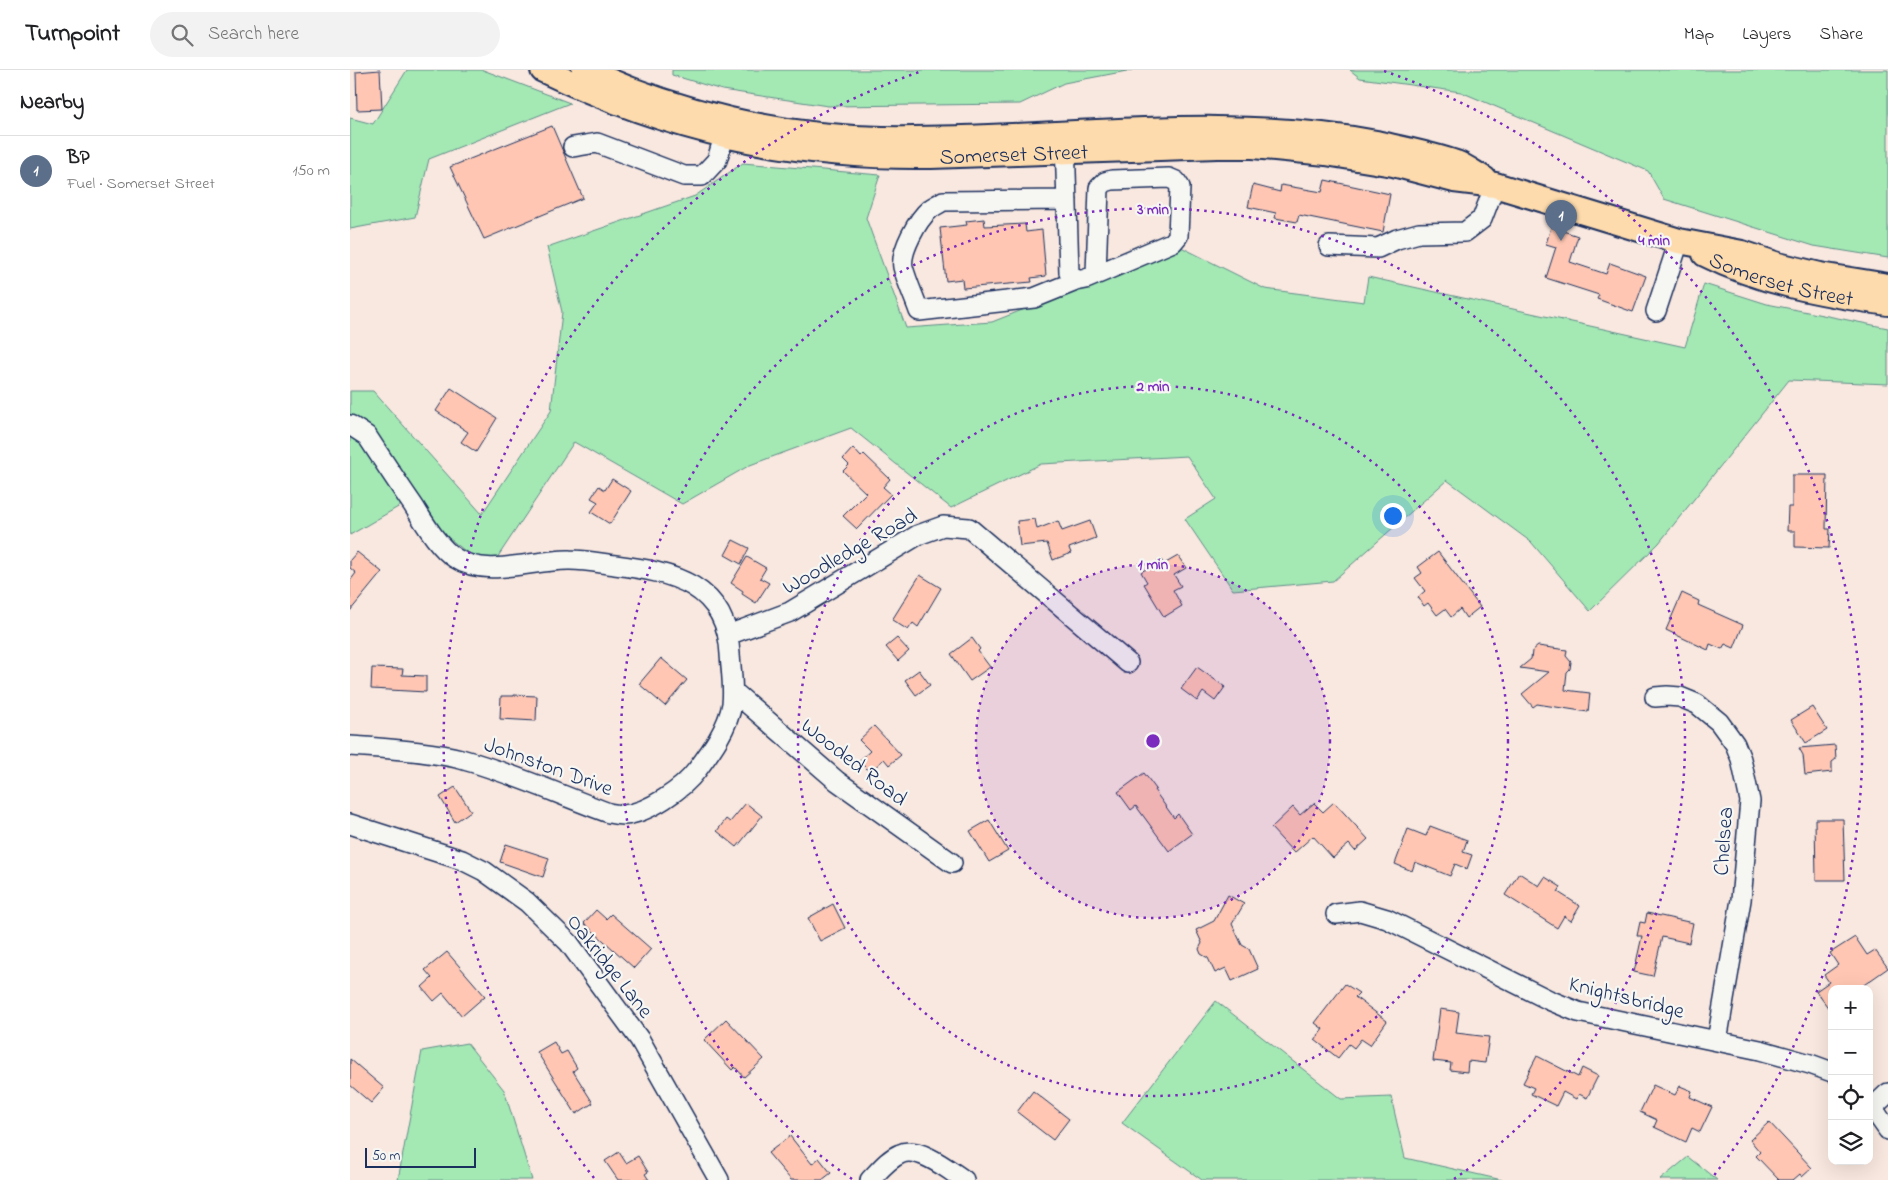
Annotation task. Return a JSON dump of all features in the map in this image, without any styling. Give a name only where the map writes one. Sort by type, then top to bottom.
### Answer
[{"type":"main road","name":"Somerset Street","points":[[543,70],[582,88],[655,117],[727,128],[782,130],[853,138],[1288,149],[1362,158],[1454,180],[1495,184],[1679,241],[1742,253],[1820,275],[1888,286]]},
{"type":"main road","name":"Somerset Street","points":[[584,70],[727,128]]},
{"type":"main road","name":"Somerset Street","points":[[1679,241],[1732,268],[1752,274],[1806,289],[1888,303]]},
{"type":"street","points":[[573,147],[597,144],[684,176],[702,176],[718,160],[727,128]]},
{"type":"street","points":[[1065,142],[1069,273],[1076,281]]},
{"type":"street","points":[[1067,200],[943,201],[931,208],[923,216],[913,232],[906,247],[903,265],[919,311],[1034,298],[1076,281],[1086,280],[1173,242],[1178,236],[1180,187],[1176,181],[1170,178],[1112,180],[1106,182],[1100,188],[1096,274]]},
{"type":"street","points":[[1329,246],[1378,248],[1419,232],[1465,232],[1482,220],[1495,184]]},
{"type":"street","points":[[1656,311],[1679,241]]},
{"type":"street","name":"Johnston Drive","points":[[350,425],[367,436],[433,536],[454,558],[474,566],[492,567],[569,560],[647,569],[669,575],[704,594],[712,601],[719,612],[728,635],[732,691],[731,705],[725,724],[711,751],[689,780],[658,804],[625,815],[609,813],[508,774],[459,759],[434,754],[350,746]]},
{"type":"street","name":"Woodledge Road","points":[[728,635],[790,612],[918,535],[942,526],[969,528],[1128,663]]},
{"type":"street","name":"Wooded Road","points":[[732,691],[837,781],[952,863]]},
{"type":"street","name":"Chelsea","points":[[1655,697],[1680,697],[1697,704],[1719,722],[1735,744],[1741,759],[1750,802],[1741,900],[1717,1042]]},
{"type":"street","name":"Oakridge Lane","points":[[350,824],[462,860],[484,872],[527,902],[569,943],[640,1040],[719,1180]]},
{"type":"street","name":"Knightsbridge","points":[[1336,914],[1360,911],[1386,919],[1549,1000],[1578,1012],[1794,1059],[1828,1071]]},
{"type":"street","points":[[1873,1104],[1888,1093]]},
{"type":"street","points":[[1873,1108],[1888,1130]]},
{"type":"street","points":[[870,1180],[887,1162],[901,1153],[913,1152],[938,1162],[964,1180]]},
{"type":"green space","points":[[407,70],[483,70],[570,103],[429,159],[415,217],[350,229],[350,118],[373,124]]},
{"type":"green space","points":[[672,70],[1132,70],[1064,83],[1020,104],[828,106],[722,90],[672,75]]},
{"type":"green space","points":[[1350,70],[1888,70],[1888,258],[1814,246],[1664,199],[1648,171],[1461,92],[1360,78]]},
{"type":"green space","points":[[743,163],[880,175],[866,218],[906,328],[992,322],[1181,247],[1265,289],[1364,302],[1368,277],[1685,347],[1704,284],[1767,304],[1888,328],[1888,384],[1789,380],[1659,543],[1590,611],[1531,542],[1447,480],[1333,581],[1233,590],[1185,519],[1216,499],[1187,456],[1041,464],[951,508],[851,428],[750,465],[682,504],[574,442],[489,570],[405,503],[350,535],[350,391],[373,391],[482,514],[551,411],[562,312],[547,247],[695,196]]},
{"type":"green space","points":[[1216,1001],[1341,1099],[1391,1097],[1405,1158],[1502,1180],[1202,1180],[1122,1123]]},
{"type":"green space","points":[[467,1043],[504,1090],[532,1180],[398,1180],[422,1051]]},
{"type":"green space","points":[[1688,1157],[1717,1180],[1660,1180]]},
{"type":"building","points":[[380,70],[382,109],[357,110],[356,72]]},
{"type":"building","points":[[552,126],[583,198],[484,239],[450,167]]},
{"type":"building","points":[[1325,180],[1390,194],[1383,232],[1299,215],[1297,222],[1275,218],[1276,213],[1248,207],[1253,185],[1280,192],[1281,185],[1322,192]]},
{"type":"building","points":[[984,219],[985,226],[1025,224],[1026,232],[1042,230],[1046,276],[1031,278],[1032,282],[963,288],[962,279],[946,281],[940,228],[967,225],[966,221]]},
{"type":"building","points":[[1551,227],[1578,236],[1570,262],[1606,274],[1610,263],[1646,276],[1633,312],[1597,299],[1599,295],[1546,278],[1556,247],[1546,244]]},
{"type":"building","points":[[451,388],[497,418],[476,452],[461,442],[468,432],[436,411]]},
{"type":"building","points":[[853,448],[861,457],[864,454],[890,479],[883,487],[891,494],[857,529],[843,516],[866,493],[843,471],[849,465],[843,459]]},
{"type":"building","points":[[1792,475],[1827,475],[1826,529],[1830,529],[1829,548],[1795,547],[1795,531],[1787,531],[1788,507],[1792,507]]},
{"type":"building","points":[[612,479],[631,491],[610,524],[591,512],[598,502],[591,498],[599,486],[605,490]]},
{"type":"building","points":[[1035,519],[1037,529],[1058,521],[1062,531],[1090,521],[1096,538],[1069,548],[1071,553],[1053,560],[1047,543],[1020,546],[1017,521]]},
{"type":"building","points":[[733,540],[749,548],[741,564],[725,555]]},
{"type":"building","points":[[357,552],[382,572],[350,611],[350,581],[356,573],[350,568],[350,560]]},
{"type":"building","points":[[1438,552],[1480,607],[1466,618],[1460,609],[1451,617],[1445,609],[1437,615],[1428,603],[1424,606],[1418,597],[1425,591],[1415,578],[1422,573],[1418,567]]},
{"type":"building","points":[[1178,556],[1186,568],[1174,575],[1181,586],[1173,590],[1182,606],[1164,617],[1144,584],[1147,582],[1141,572],[1161,560],[1164,564]]},
{"type":"building","points":[[747,557],[766,568],[760,578],[769,583],[756,603],[742,594],[743,591],[731,583]]},
{"type":"building","points":[[920,575],[941,588],[918,627],[913,623],[908,630],[892,620]]},
{"type":"building","points":[[1682,593],[1699,601],[1698,605],[1743,625],[1734,648],[1725,644],[1722,649],[1710,644],[1708,650],[1666,630]]},
{"type":"building","points":[[897,638],[909,651],[898,661],[886,647]]},
{"type":"building","points":[[972,638],[980,649],[978,651],[990,667],[970,681],[951,654]]},
{"type":"building","points":[[1538,646],[1567,650],[1566,656],[1571,662],[1570,669],[1567,672],[1565,690],[1590,693],[1588,712],[1537,704],[1533,707],[1522,694],[1549,672],[1520,668],[1531,659],[1532,651]]},
{"type":"building","points":[[661,658],[687,680],[665,706],[639,684]]},
{"type":"building","points":[[1197,667],[1225,687],[1215,701],[1203,692],[1197,701],[1181,689]]},
{"type":"building","points":[[372,668],[403,669],[402,675],[426,676],[426,692],[371,689]]},
{"type":"building","points":[[919,670],[930,685],[916,695],[905,680]]},
{"type":"building","points":[[501,696],[537,696],[536,721],[500,719]]},
{"type":"building","points":[[1812,707],[1827,730],[1806,743],[1791,720]]},
{"type":"building","points":[[874,726],[901,755],[889,765],[884,759],[870,772],[859,761],[870,751],[859,740]]},
{"type":"building","points":[[1835,745],[1836,759],[1832,762],[1832,772],[1805,775],[1803,755],[1799,748]]},
{"type":"building","points":[[1144,773],[1174,818],[1178,814],[1192,834],[1169,851],[1136,806],[1131,810],[1118,792]]},
{"type":"building","points":[[455,787],[471,811],[455,822],[440,797]]},
{"type":"building","points":[[1334,802],[1368,839],[1355,851],[1349,844],[1333,858],[1313,836],[1294,853],[1271,828],[1293,807],[1300,815],[1314,803],[1323,812]]},
{"type":"building","points":[[746,803],[762,816],[737,847],[717,831],[726,819],[730,822]]},
{"type":"building","points":[[1815,819],[1843,819],[1845,880],[1816,880]]},
{"type":"building","points":[[989,820],[1008,851],[989,862],[970,831]]},
{"type":"building","points":[[1430,826],[1467,840],[1463,852],[1472,855],[1467,869],[1455,864],[1450,876],[1415,862],[1412,871],[1395,864],[1408,829],[1426,836]]},
{"type":"building","points":[[506,844],[549,858],[543,877],[500,862]]},
{"type":"building","points":[[1519,873],[1539,886],[1545,877],[1561,887],[1558,892],[1580,906],[1571,921],[1564,916],[1557,928],[1505,895]]},
{"type":"building","points":[[1228,895],[1244,904],[1232,924],[1242,945],[1249,949],[1258,969],[1232,981],[1226,968],[1215,973],[1208,958],[1201,954],[1199,949],[1202,943],[1196,930],[1214,921]]},
{"type":"building","points":[[833,904],[845,928],[820,941],[808,918]]},
{"type":"building","points":[[596,910],[606,919],[611,914],[651,949],[634,968],[584,923]]},
{"type":"building","points":[[1647,913],[1693,923],[1689,943],[1662,937],[1653,976],[1634,972],[1642,936],[1637,936],[1640,922],[1645,923]]},
{"type":"building","points":[[1855,937],[1867,955],[1875,950],[1888,968],[1864,985],[1828,985],[1828,1008],[1816,991],[1829,982],[1824,975],[1838,965],[1830,953]]},
{"type":"building","points":[[447,952],[485,996],[462,1016],[443,993],[434,1001],[422,987],[432,978],[425,970]]},
{"type":"building","points":[[1345,984],[1359,993],[1355,997],[1387,1021],[1370,1045],[1361,1039],[1354,1048],[1349,1044],[1338,1058],[1315,1040],[1323,1029],[1315,1023]]},
{"type":"building","points":[[1440,1009],[1459,1012],[1456,1033],[1489,1037],[1485,1063],[1468,1061],[1467,1072],[1450,1070],[1451,1063],[1433,1061]]},
{"type":"building","points":[[726,1019],[764,1059],[744,1077],[735,1067],[732,1070],[704,1040]]},
{"type":"building","points":[[554,1042],[561,1054],[567,1051],[577,1068],[573,1071],[593,1103],[576,1114],[537,1052]]},
{"type":"building","points":[[1537,1056],[1578,1077],[1582,1068],[1598,1076],[1587,1098],[1579,1094],[1576,1099],[1563,1092],[1556,1106],[1531,1094],[1534,1088],[1523,1083]]},
{"type":"building","points":[[350,1059],[384,1088],[371,1103],[350,1085]]},
{"type":"building","points":[[1653,1085],[1675,1095],[1680,1086],[1692,1091],[1690,1097],[1712,1107],[1700,1132],[1692,1128],[1686,1142],[1654,1127],[1657,1120],[1640,1112]]},
{"type":"building","points":[[1033,1091],[1069,1119],[1053,1140],[1017,1112]]},
{"type":"building","points":[[1769,1122],[1812,1168],[1802,1177],[1800,1174],[1793,1180],[1779,1180],[1756,1156],[1760,1152],[1750,1140]]},
{"type":"building","points":[[790,1136],[812,1164],[819,1158],[831,1173],[822,1180],[791,1180],[768,1153]]},
{"type":"building","points":[[619,1152],[626,1163],[638,1156],[648,1172],[645,1174],[649,1180],[618,1180],[605,1161]]},
{"type":"place","name":"BP","points":[[1561,241]]}]
